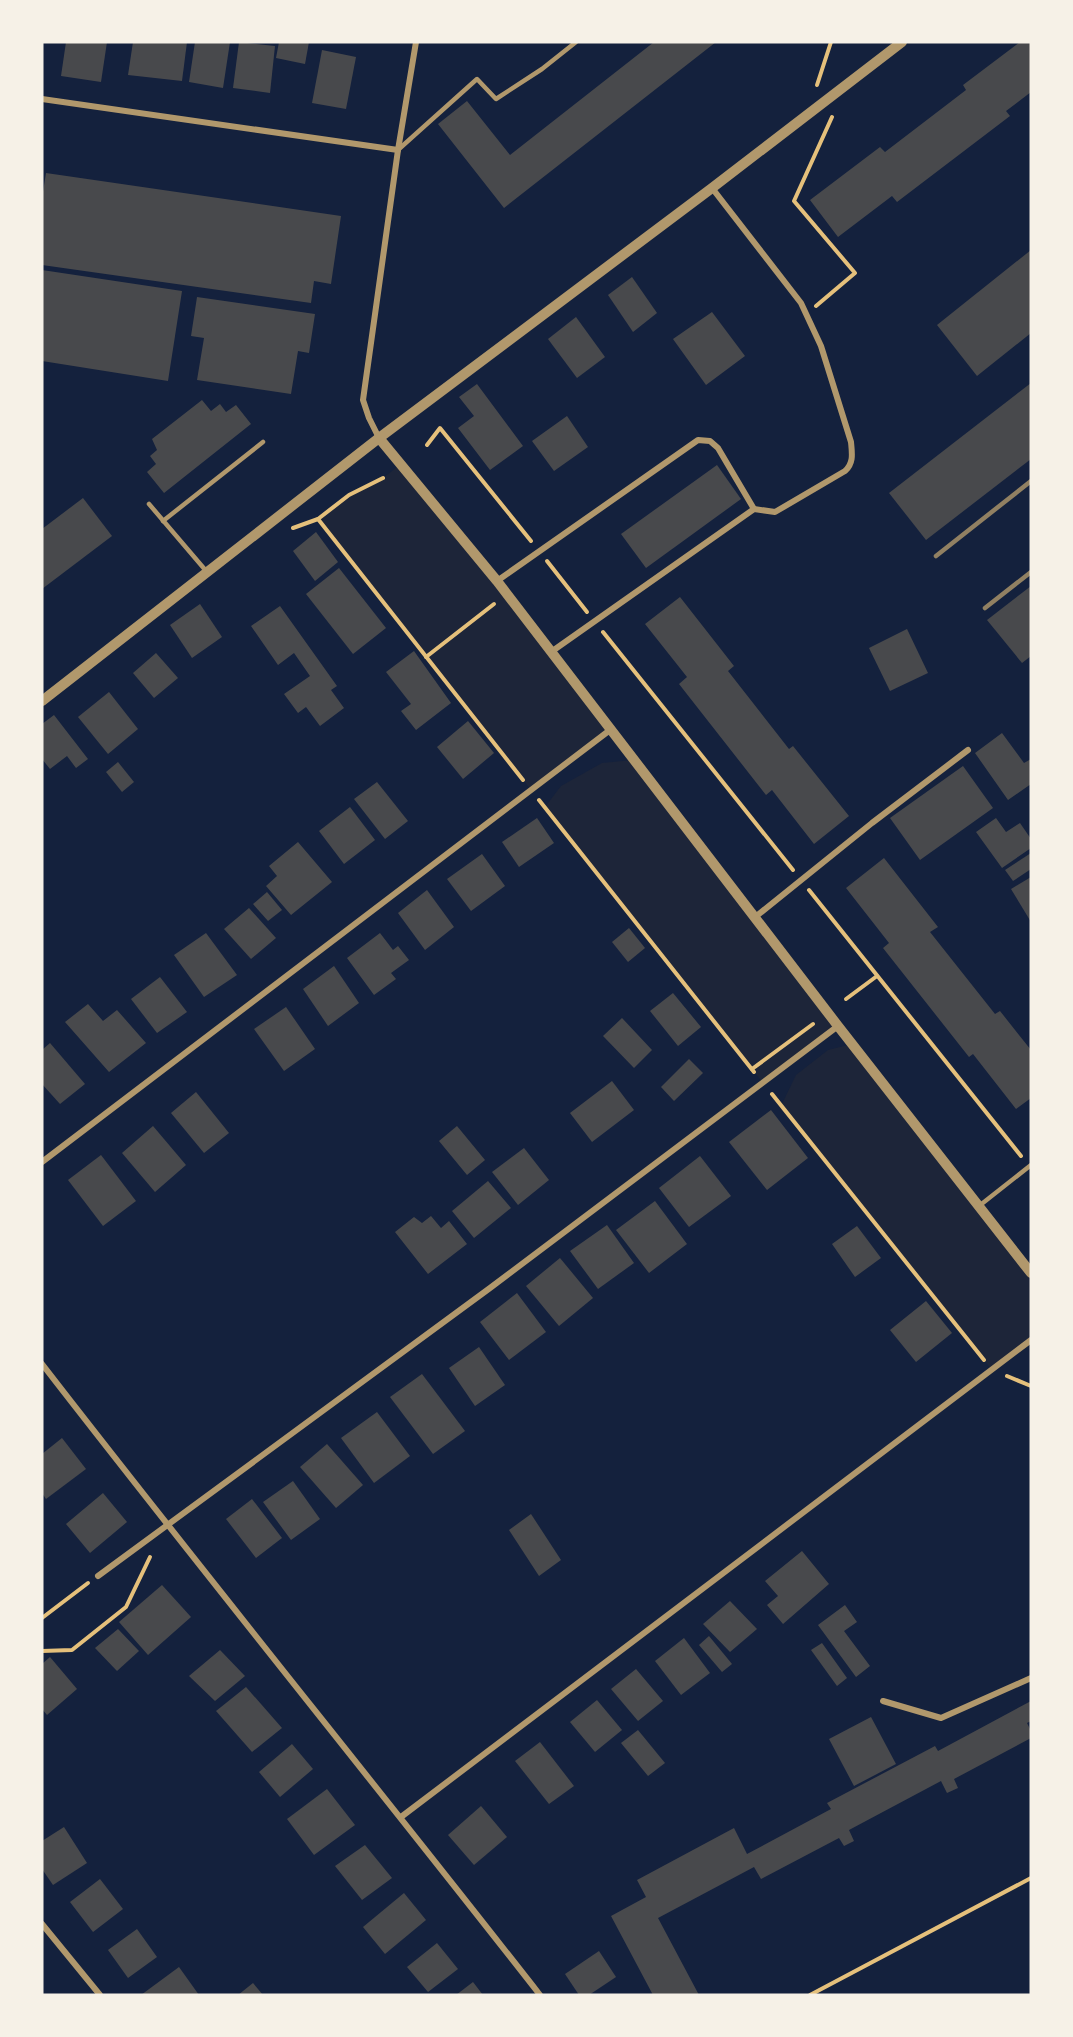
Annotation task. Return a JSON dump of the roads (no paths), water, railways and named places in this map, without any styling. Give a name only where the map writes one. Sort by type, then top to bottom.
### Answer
[{"type":"street","points":[[417,42],[398,150],[363,400],[369,418],[379,438],[497,581],[754,918],[1031,1273]]},
{"type":"street","points":[[42,700],[379,438],[902,42]]},
{"type":"street","points":[[42,99],[398,150]]},
{"type":"street","points":[[552,652],[754,509],[775,512],[851,466],[851,442],[821,346],[801,303],[712,188]]},
{"type":"street","points":[[497,581],[698,440],[710,441],[718,448],[754,509]]},
{"type":"street","points":[[42,1162],[610,730]]},
{"type":"street","points":[[754,918],[968,750]]},
{"type":"street","points":[[98,1576],[490,1288],[838,1026]]},
{"type":"street","points":[[401,1817],[1031,1340]]},
{"type":"street","points":[[42,1364],[540,1995]]},
{"type":"street","points":[[883,1701],[942,1718],[1031,1678]]},
{"type":"street","points":[[42,1924],[100,1995]]},
{"type":"lane","points":[[398,150],[477,79],[496,99],[542,69],[576,42]]},
{"type":"lane","points":[[163,521],[263,442]]},
{"type":"lane","points":[[148,504],[207,572]]},
{"type":"lane","points":[[979,1206],[1030,1166]]},
{"type":"railway","points":[[936,556],[1031,481]]},
{"type":"railway","points":[[985,608],[1031,572]]}]
